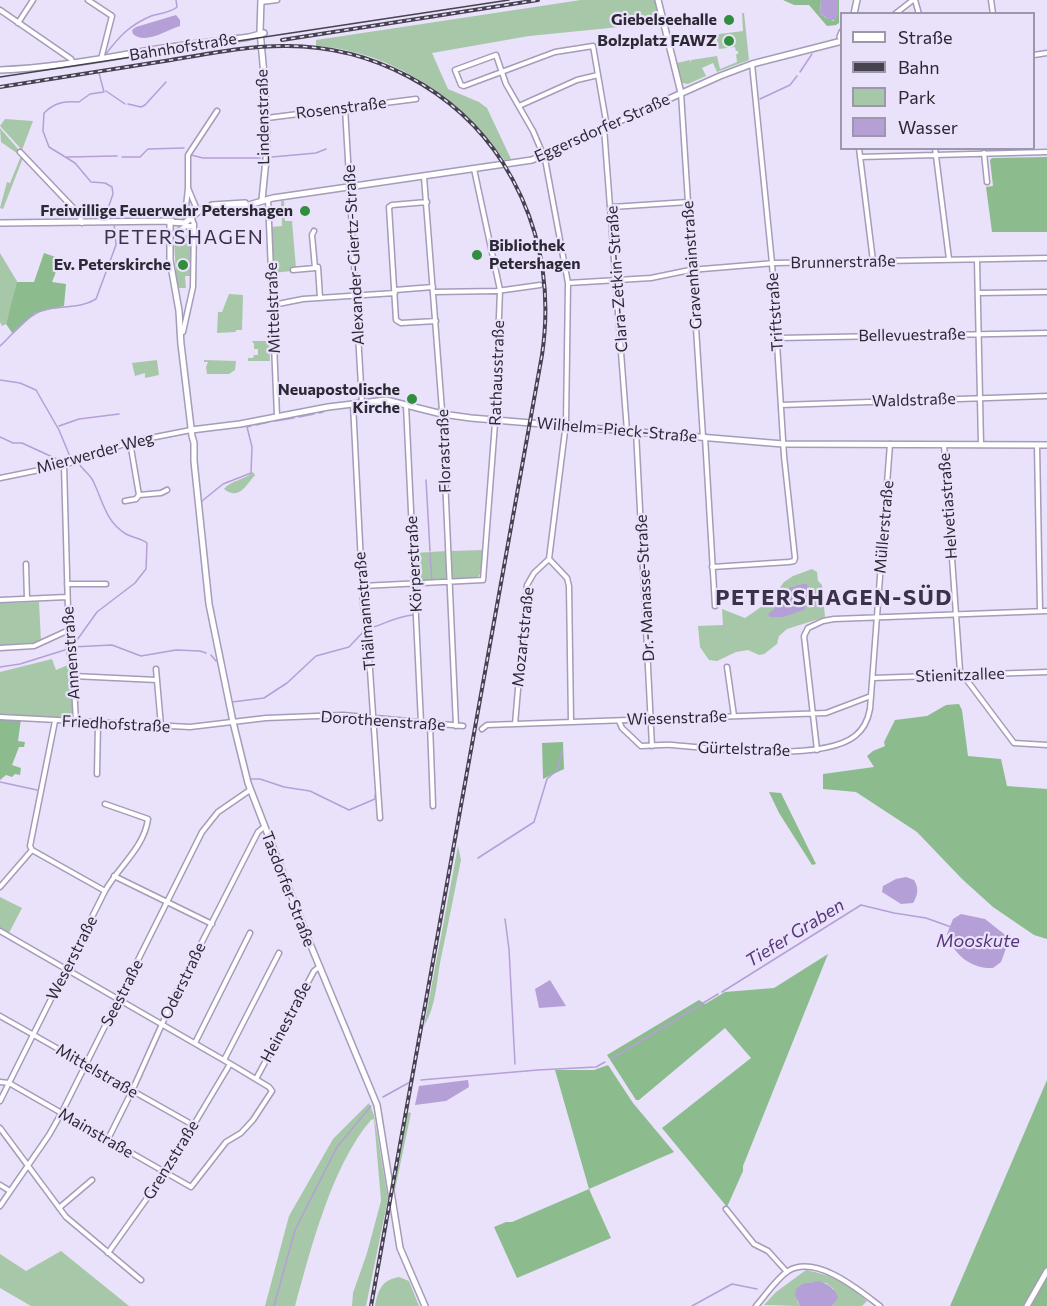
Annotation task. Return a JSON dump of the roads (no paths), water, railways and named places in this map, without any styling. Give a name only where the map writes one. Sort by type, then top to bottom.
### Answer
[{"type":"street","points":[[18,23],[33,0]]},
{"type":"street","points":[[88,0],[112,16],[101,60]]},
{"type":"street","points":[[261,1],[277,0]]},
{"type":"street","points":[[658,0],[681,93]]},
{"type":"street","points":[[898,12],[914,0]]},
{"type":"street","name":"Lindenstraße","points":[[261,1],[262,33],[265,40],[262,59],[267,118],[265,199]]},
{"type":"street","points":[[0,10],[70,58],[73,63]]},
{"type":"street","name":"Bahnhofstraße","points":[[0,70],[101,60],[262,33]]},
{"type":"street","name":"Eggersdorfer Straße","points":[[265,199],[523,162],[544,155],[681,93],[752,64],[829,44],[840,38]]},
{"type":"street","name":"Clara-Zetkin-Straße","points":[[502,71],[555,52],[593,46],[605,128],[612,207],[627,431]]},
{"type":"street","points":[[502,71],[464,86],[461,85],[455,70],[496,55],[502,71],[506,84],[544,155],[568,283],[566,426],[549,559],[568,581],[571,722]]},
{"type":"street","name":"Triftstraße","points":[[712,567],[794,561],[783,444],[772,263],[752,64]]},
{"type":"street","points":[[519,106],[598,73]]},
{"type":"street","name":"Gravenhainstraße","points":[[681,93],[715,606]]},
{"type":"street","name":"Rosenstraße","points":[[267,118],[416,99]]},
{"type":"street","name":"Alexander-Giertz-Straße","points":[[345,108],[362,403]]},
{"type":"street","points":[[180,332],[183,332],[193,287],[194,226],[189,217],[188,155],[217,111]]},
{"type":"street","points":[[859,150],[873,261]]},
{"type":"street","points":[[935,150],[949,259]]},
{"type":"street","points":[[860,157],[1014,150],[1047,152]]},
{"type":"street","points":[[20,152],[79,214],[82,223]]},
{"type":"street","points":[[984,153],[987,182]]},
{"type":"street","name":"Rathausstraße","points":[[450,582],[483,580],[495,420],[500,290],[474,169]]},
{"type":"street","name":"Florastraße","points":[[424,177],[442,414],[456,726]]},
{"type":"street","points":[[188,188],[191,190],[197,211]]},
{"type":"street","points":[[2,222],[185,223],[197,211],[245,206],[265,199]]},
{"type":"street","name":"Mittelstraße","points":[[265,199],[273,305],[277,416]]},
{"type":"street","points":[[427,202],[389,207],[395,292],[398,322],[436,321]]},
{"type":"street","points":[[612,207],[688,202]]},
{"type":"street","name":"Tasdorfer Straße","points":[[170,222],[170,260],[179,311],[191,447],[209,604],[233,722],[250,790],[319,967],[377,1105],[399,1241],[410,1275],[425,1306]]},
{"type":"street","points":[[174,234],[186,226],[194,226]]},
{"type":"street","points":[[314,231],[312,236],[315,268]]},
{"type":"street","name":"Brunnerstraße","points":[[568,283],[651,278],[692,270],[772,263],[1047,258]]},
{"type":"street","points":[[977,260],[981,445]]},
{"type":"street","points":[[293,270],[318,267],[320,298]]},
{"type":"street","points":[[273,305],[320,298],[395,292],[500,290],[540,285]]},
{"type":"street","points":[[979,293],[1047,292]]},
{"type":"street","points":[[179,311],[188,312]]},
{"type":"street","name":"Bellevuestraße","points":[[778,338],[1047,333]]},
{"type":"street","name":"Waldstraße","points":[[781,405],[1047,396]]},
{"type":"street","name":"Wilhelm-Pieck-Straße","points":[[191,433],[277,416],[386,400],[442,414],[495,420],[783,444],[1047,445]]},
{"type":"street","name":"Thälmannstraße","points":[[353,404],[362,586],[380,818]]},
{"type":"street","name":"Körperstraße","points":[[406,405],[421,723]]},
{"type":"street","name":"Dr.-Manasse-Straße","points":[[636,431],[652,746]]},
{"type":"street","name":"Mierwerder Weg","points":[[0,478],[64,465],[130,442],[191,433]]},
{"type":"street","points":[[125,501],[136,500],[139,495],[130,442]]},
{"type":"street","name":"Müllerstraße","points":[[869,718],[890,444]]},
{"type":"street","name":"Helvetiastraße","points":[[944,445],[955,614],[962,675]]},
{"type":"street","points":[[1037,445],[1040,611]]},
{"type":"street","name":"Annenstraße","points":[[64,465],[69,648],[75,722]]},
{"type":"street","points":[[139,495],[161,493],[166,490]]},
{"type":"street","name":"Mozartstraße","points":[[515,724],[527,585],[534,573],[549,559]]},
{"type":"street","points":[[26,564],[27,599]]},
{"type":"street","points":[[362,586],[450,582]]},
{"type":"street","name":"Annenstraße","points":[[67,584],[106,584]]},
{"type":"street","points":[[0,600],[68,597]]},
{"type":"street","points":[[817,750],[805,632],[816,623],[876,616],[1047,611]]},
{"type":"street","points":[[0,648],[34,646],[69,630]]},
{"type":"street","points":[[727,667],[734,716]]},
{"type":"street","points":[[156,669],[161,726]]},
{"type":"street","name":"Stienitzallee","points":[[873,678],[1047,672]]},
{"type":"street","points":[[962,675],[1014,743],[1047,745]]},
{"type":"street","points":[[73,676],[157,680]]},
{"type":"street","name":"Wiesenstraße","points":[[482,729],[487,725],[829,712],[871,696]]},
{"type":"street","name":"Dorotheenstraße","points":[[233,722],[343,715],[463,726]]},
{"type":"street","name":"Friedhofstraße","points":[[0,717],[190,727],[233,722]]},
{"type":"street","name":"Gürtelstraße","points":[[620,721],[622,728],[638,744],[730,752],[817,750],[833,747],[853,738],[869,718]]},
{"type":"street","points":[[55,721],[30,846],[32,850],[105,891]]},
{"type":"street","points":[[97,774],[98,723]]},
{"type":"street","points":[[430,724],[433,806]]},
{"type":"street","name":"Seestraße","points":[[0,1206],[62,1113],[205,826],[218,812],[250,790]]},
{"type":"street","name":"Weserstraße","points":[[0,1101],[105,891],[141,842],[148,819],[105,804]]},
{"type":"street","name":"Oderstraße","points":[[108,1139],[162,1024],[258,832],[264,827]]},
{"type":"street","points":[[0,887],[32,850]]},
{"type":"street","points":[[114,876],[212,924]]},
{"type":"street","points":[[0,931],[256,1079]]},
{"type":"street","points":[[195,1043],[250,933]]},
{"type":"street","points":[[224,1060],[279,953]]},
{"type":"street","name":"Heinestraße","points":[[256,1079],[314,971],[319,967]]},
{"type":"street","name":"Mittelstraße","points":[[0,1016],[193,1125]]},
{"type":"street","name":"Grenzstraße","points":[[108,1253],[165,1173],[230,1064]]},
{"type":"street","name":"Mainstraße","points":[[0,1082],[9,1083],[190,1187],[226,1142],[241,1133],[253,1120],[272,1089],[256,1079]]},
{"type":"street","points":[[0,1128],[66,1217],[141,1280]]},
{"type":"street","points":[[59,1208],[92,1180]]},
{"type":"street","points":[[0,1185],[10,1191]]},
{"type":"street","points":[[726,1209],[754,1244],[768,1251],[787,1272]]},
{"type":"street","points":[[756,1306],[787,1272],[801,1267],[832,1274],[846,1281],[880,1306]]},
{"type":"street","points":[[1027,1306],[1047,1271]]},
{"type":"water","points":[[821,0],[837,0],[836,20],[829,20],[820,13]]},
{"type":"water","points":[[176,15],[180,20],[180,26],[156,36],[144,38],[133,34],[132,30],[136,27]]},
{"type":"water","points":[[807,584],[808,596],[804,610],[783,617],[770,617],[768,614],[785,600],[789,588]]},
{"type":"water","points":[[906,877],[914,880],[917,886],[917,894],[913,903],[901,904],[882,892],[883,886]]},
{"type":"water","name":"Mooskute","points":[[961,914],[985,919],[1004,934],[1008,943],[1001,962],[993,968],[978,966],[964,959],[950,942],[947,934],[953,919]]},
{"type":"water","points":[[550,980],[566,1006],[539,1008],[535,989]]},
{"type":"water","points":[[468,1080],[469,1087],[446,1101],[415,1105],[419,1086]]},
{"type":"water","points":[[819,1281],[831,1287],[837,1295],[838,1298],[832,1306],[800,1306],[795,1295],[796,1289],[802,1284]]},
{"type":"waterway","points":[[105,55],[130,28],[151,16],[177,7],[176,0]]},
{"type":"waterway","points":[[800,72],[812,54]]},
{"type":"waterway","points":[[99,73],[104,92],[90,94],[79,102],[65,102],[52,106],[44,113],[43,131],[49,147],[75,163],[91,182],[105,183],[112,187],[113,194],[107,211],[111,218]]},
{"type":"waterway","points":[[760,99],[790,85],[797,76]]},
{"type":"waterway","points":[[128,104],[141,107],[145,105],[166,82]]},
{"type":"waterway","points":[[106,91],[125,104]]},
{"type":"waterway","points":[[122,157],[140,157],[148,149],[184,148]]},
{"type":"waterway","points":[[272,157],[316,153],[326,149]]},
{"type":"waterway","points":[[191,155],[203,158],[260,158]]},
{"type":"waterway","points":[[67,157],[117,156]]},
{"type":"waterway","points":[[0,346],[35,314],[50,309],[81,305],[96,299],[116,245],[114,223]]},
{"type":"waterway","points":[[0,380],[20,383],[36,390],[59,430],[71,459]]},
{"type":"waterway","points":[[319,413],[323,412]]},
{"type":"waterway","points":[[59,426],[79,419],[119,414]]},
{"type":"waterway","points":[[299,417],[314,414]]},
{"type":"waterway","points":[[275,421],[294,418]]},
{"type":"waterway","points":[[256,425],[269,422]]},
{"type":"waterway","points":[[202,501],[223,484],[251,473],[252,447],[247,427],[251,426]]},
{"type":"waterway","points":[[0,437],[13,443],[22,443],[59,460],[69,458]]},
{"type":"waterway","points":[[72,647],[97,612],[135,583],[146,569],[147,543],[126,534],[114,524],[93,480],[80,465]]},
{"type":"waterway","points":[[426,480],[430,551]]},
{"type":"waterway","points":[[430,554],[432,582]]},
{"type":"waterway","points":[[370,628],[396,618],[413,615]]},
{"type":"waterway","points":[[232,702],[264,698],[287,683],[316,656],[349,647],[364,631]]},
{"type":"waterway","points":[[72,647],[112,645],[141,656],[176,650],[206,653]]},
{"type":"waterway","points":[[0,667],[20,664],[68,649]]},
{"type":"waterway","points":[[211,655],[216,661]]},
{"type":"waterway","points":[[478,858],[534,822],[547,779],[557,770],[562,750]]},
{"type":"waterway","points":[[251,779],[310,791],[349,810],[375,799],[375,795]]},
{"type":"waterway","points":[[0,782],[37,790]]},
{"type":"waterway","name":"Tiefer Graben","points":[[722,992],[861,905],[926,918],[951,927]]},
{"type":"waterway","points":[[505,919],[509,949],[515,1064]]},
{"type":"waterway","name":"Tiefer Graben","points":[[611,1059],[718,994]]},
{"type":"waterway","name":"Tiefer Graben","points":[[421,1080],[596,1067],[605,1062]]},
{"type":"waterway","name":"Tiefer Graben","points":[[383,1097],[410,1082]]},
{"type":"waterway","name":"Tiefer Graben","points":[[274,1306],[295,1230],[337,1147],[371,1106]]},
{"type":"waterway","points":[[692,1306],[732,1284],[757,1289]]},
{"type":"tram line","points":[[0,77],[509,0]]},
{"type":"railway","points":[[282,40],[538,0]]},
{"type":"railway","points":[[0,87],[256,47],[316,48],[348,53],[408,76],[436,93],[461,113],[484,137],[503,163],[516,185],[534,232],[544,280],[545,330],[542,355],[371,1306]]},
{"type":"place","name":"Giebelseehalle","points":[[729,20]]},
{"type":"place","name":"Bolzplatz FAWZ","points":[[729,41]]},
{"type":"place","name":"Freiwillige Feuerwehr Petershagen","points":[[305,211]]},
{"type":"place","name":"Bibliothek Petershagen","points":[[477,255]]},
{"type":"place","name":"Ev. Peterskirche","points":[[183,265]]},
{"type":"place","name":"Neuapostolische Kirche","points":[[412,399]]},
{"type":"district","name":"PETERSHAGEN","points":[[184,237]]},
{"type":"district","name":"PETERSHAGEN-SÜD","points":[[834,598]]}]
